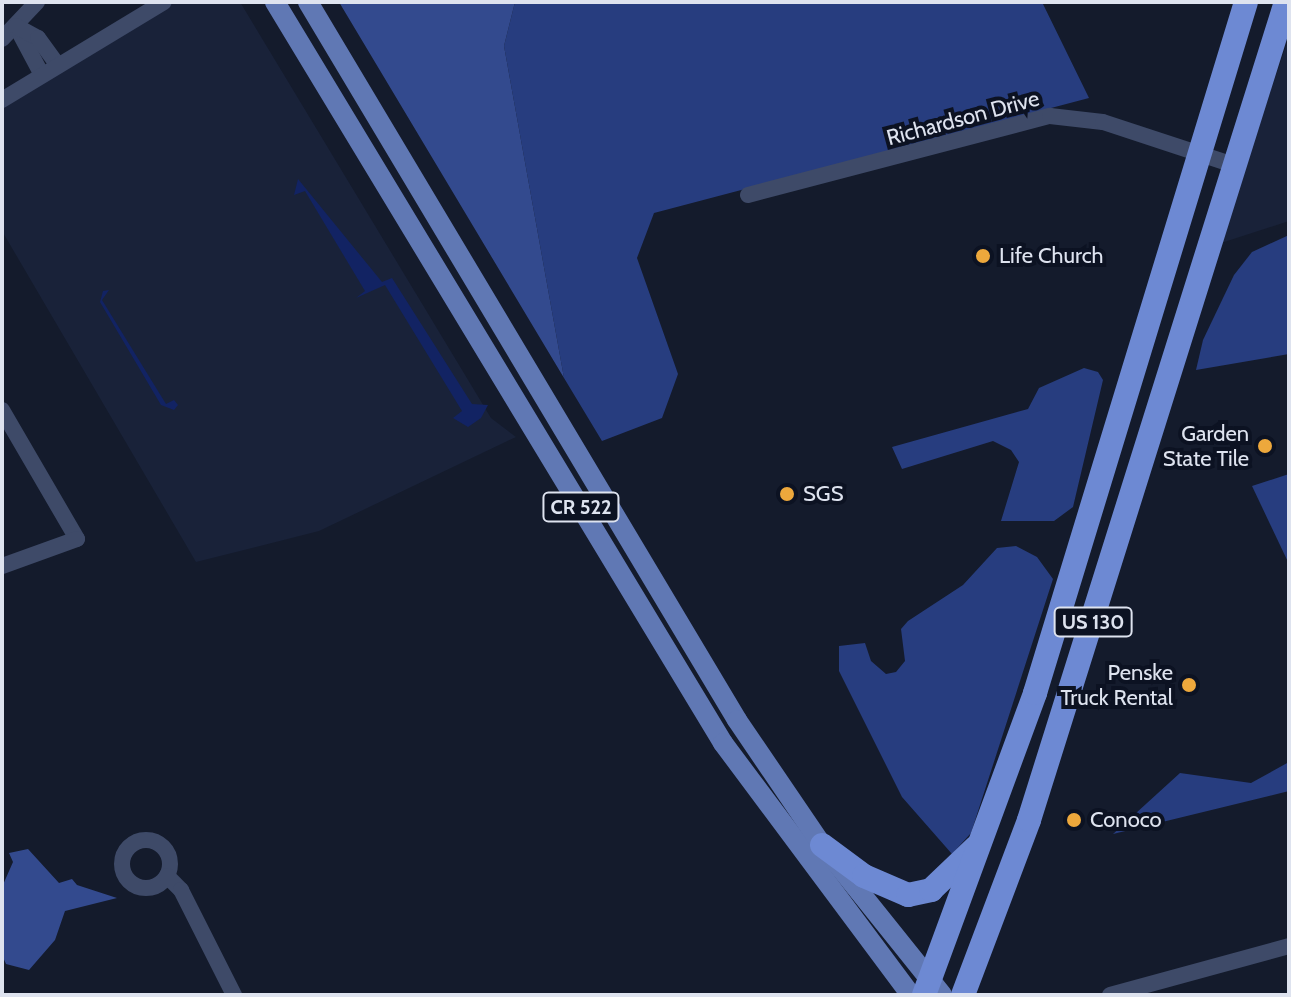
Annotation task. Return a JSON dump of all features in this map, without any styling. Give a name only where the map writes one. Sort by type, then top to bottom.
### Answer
[{"type":"highway","name":"US 130","points":[[927,992],[1035,693],[1246,2]]},
{"type":"highway","name":"US 130","points":[[963,995],[1038,792],[1286,2]]},
{"type":"highway","points":[[822,845],[864,876],[908,895],[931,890],[944,881],[985,836]]},
{"type":"main road","name":"CR 522","points":[[275,2],[723,743],[927,992]]},
{"type":"main road","name":"CR 522","points":[[308,2],[737,720],[927,992]]},
{"type":"street","points":[[2,39],[37,2]]},
{"type":"street","points":[[2,100],[164,2]]},
{"type":"street","points":[[16,26],[38,38],[58,66]]},
{"type":"street","points":[[16,26],[42,75]]},
{"type":"street","name":"Richardson Drive","points":[[748,195],[1050,116],[1103,122],[1234,165]]},
{"type":"street","points":[[2,410],[77,539],[2,566]]},
{"type":"street","points":[[167,876],[181,890],[234,995]]},
{"type":"street","points":[[1110,995],[1289,946]]},
{"type":"shaded area","points":[[166,2],[240,2],[491,418],[516,437],[319,531],[196,562],[2,231],[2,105]]},
{"type":"shaded area","points":[[339,2],[515,2],[504,46],[564,378]]},
{"type":"shaded area","points":[[515,2],[1042,2],[1089,98],[654,213],[637,258],[678,374],[662,418],[602,441],[564,378],[504,46]]},
{"type":"shaded area","points":[[1289,37],[1289,221],[1218,244]]},
{"type":"shaded area","points":[[298,179],[382,282],[392,278],[472,404],[488,405],[481,418],[468,427],[453,418],[462,411],[385,285],[356,298],[365,291],[305,191],[294,195]]},
{"type":"shaded area","points":[[1289,235],[1289,354],[1196,370],[1203,340],[1234,275],[1252,252]]},
{"type":"shaded area","points":[[109,290],[102,300],[166,404],[174,400],[178,405],[174,410],[161,405],[100,302],[103,291]]},
{"type":"shaded area","points":[[1084,368],[1098,372],[1103,380],[1073,507],[1054,521],[1001,521],[1019,462],[1011,450],[993,441],[902,469],[892,447],[1028,409],[1039,388]]},
{"type":"shaded area","points":[[1289,474],[1289,564],[1252,486]]},
{"type":"shaded area","points":[[1016,546],[1037,557],[1053,579],[971,833],[952,854],[902,797],[839,671],[839,646],[865,643],[871,661],[886,674],[896,672],[905,661],[901,629],[908,621],[963,585],[997,548]]},
{"type":"shaded area","points":[[1289,762],[1289,791],[1113,834],[1180,773],[1251,783]]},
{"type":"shaded area","points":[[28,849],[59,883],[72,879],[77,885],[117,898],[65,911],[55,940],[29,970],[6,964],[2,955],[2,887],[13,862],[9,853]]},
{"type":"place","name":"Life Church","points":[[983,256]]},
{"type":"place","name":"Garden State Tile","points":[[1265,446]]},
{"type":"place","name":"SGS","points":[[787,494]]},
{"type":"place","name":"Penske Truck Rental","points":[[1189,685]]},
{"type":"place","name":"Conoco","points":[[1074,820]]}]
